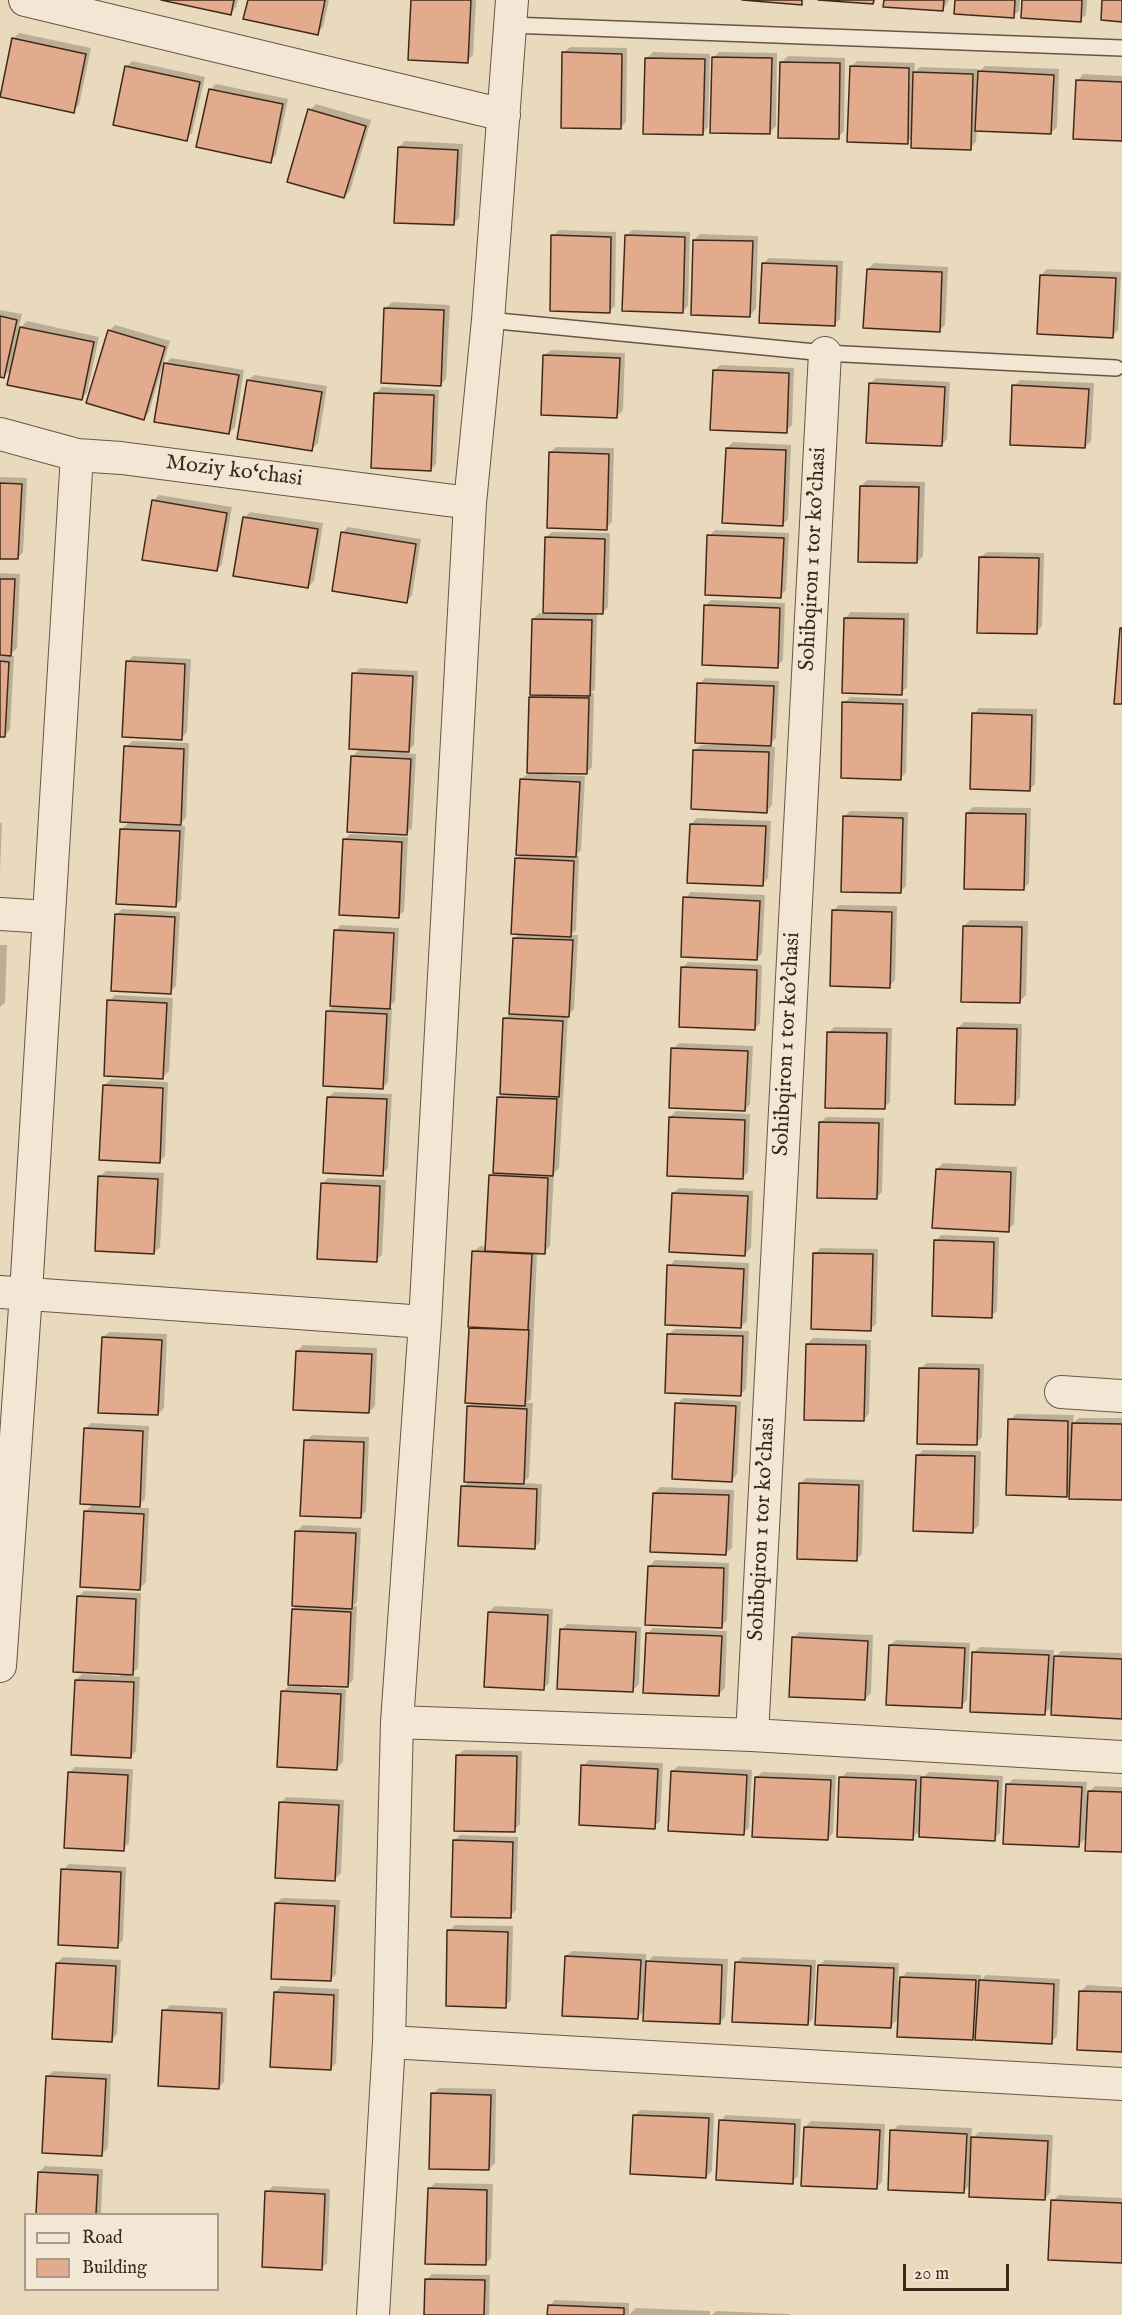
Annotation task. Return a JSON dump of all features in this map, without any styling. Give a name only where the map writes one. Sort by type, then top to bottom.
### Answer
[{"type":"street","points":[[25,0],[504,115]]},
{"type":"street","points":[[373,2315],[389,2042],[397,1722],[425,1322],[470,502],[488,320],[511,13]]},
{"type":"street","name":"Sohibqiron 1 tor ko'chasi","points":[[752,1736],[825,353]]},
{"type":"street","name":"Moziy ko‘chasi","points":[[0,434],[77,455],[121,458],[470,502]]},
{"type":"street","points":[[0,1666],[13,1292],[47,917],[77,455]]},
{"type":"street","points":[[0,914],[47,917]]},
{"type":"street","points":[[13,1292],[425,1322]]},
{"type":"street","points":[[1061,1392],[1122,1396]]},
{"type":"street","points":[[397,1722],[752,1736],[1122,1756]]},
{"type":"street","points":[[389,2042],[1122,2084]]},
{"type":"lane","points":[[511,13],[1122,48]]},
{"type":"lane","points":[[488,320],[825,353],[1116,368]]},
{"type":"building","points":[[161,0],[234,0],[231,15]]},
{"type":"building","points":[[248,0],[325,0],[318,35],[243,19]]},
{"type":"building","points":[[411,0],[471,0],[468,63],[408,60]]},
{"type":"building","points":[[742,0],[802,0],[802,5]]},
{"type":"building","points":[[818,0],[874,0],[873,4]]},
{"type":"building","points":[[884,0],[944,0],[943,11],[883,7]]},
{"type":"building","points":[[955,0],[1015,0],[1014,18],[954,14]]},
{"type":"building","points":[[1022,0],[1082,0],[1081,22],[1021,18]]},
{"type":"building","points":[[1102,0],[1122,0],[1122,22],[1101,20]]},
{"type":"building","points":[[12,38],[86,54],[74,113],[0,97]]},
{"type":"building","points":[[562,52],[622,54],[621,129],[561,128]]},
{"type":"building","points":[[712,57],[772,58],[770,134],[710,133]]},
{"type":"building","points":[[645,58],[705,59],[703,135],[643,134]]},
{"type":"building","points":[[780,62],[840,63],[839,139],[778,138]]},
{"type":"building","points":[[125,66],[200,82],[187,141],[113,125]]},
{"type":"building","points":[[850,66],[909,68],[908,144],[847,142]]},
{"type":"building","points":[[978,71],[1054,75],[1051,134],[975,131]]},
{"type":"building","points":[[913,72],[973,74],[971,150],[911,148]]},
{"type":"building","points":[[1076,80],[1122,82],[1122,141],[1073,139]]},
{"type":"building","points":[[209,89],[283,104],[271,163],[196,147]]},
{"type":"building","points":[[308,109],[366,126],[344,198],[287,182]]},
{"type":"building","points":[[398,147],[458,150],[454,225],[394,223]]},
{"type":"building","points":[[551,235],[611,237],[610,313],[550,311]]},
{"type":"building","points":[[625,235],[685,237],[683,313],[622,311]]},
{"type":"building","points":[[693,240],[753,241],[750,317],[691,315]]},
{"type":"building","points":[[762,263],[837,266],[835,326],[759,323]]},
{"type":"building","points":[[867,269],[942,272],[940,332],[863,328]]},
{"type":"building","points":[[1040,275],[1116,278],[1113,338],[1037,334]]},
{"type":"building","points":[[384,308],[444,310],[441,386],[381,383]]},
{"type":"building","points":[[0,316],[17,320],[4,378],[0,377]]},
{"type":"building","points":[[20,327],[94,342],[82,400],[7,385]]},
{"type":"building","points":[[108,330],[165,347],[144,420],[86,403]]},
{"type":"building","points":[[543,355],[620,358],[617,418],[541,415]]},
{"type":"building","points":[[164,363],[239,375],[229,434],[154,422]]},
{"type":"building","points":[[713,370],[789,373],[787,433],[710,430]]},
{"type":"building","points":[[247,380],[322,392],[312,451],[237,439]]},
{"type":"building","points":[[869,383],[945,387],[942,446],[866,443]]},
{"type":"building","points":[[1012,385],[1089,389],[1085,448],[1010,445]]},
{"type":"building","points":[[374,393],[434,395],[431,471],[371,468]]},
{"type":"building","points":[[726,448],[786,450],[783,526],[722,523]]},
{"type":"building","points":[[549,452],[609,454],[607,530],[547,528]]},
{"type":"building","points":[[0,483],[22,484],[18,559],[0,559]]},
{"type":"building","points":[[860,486],[919,487],[917,563],[858,562]]},
{"type":"building","points":[[152,500],[227,513],[217,571],[142,560]]},
{"type":"building","points":[[243,517],[318,529],[308,588],[233,576]]},
{"type":"building","points":[[341,532],[416,544],[407,603],[332,591]]},
{"type":"building","points":[[707,535],[784,538],[781,598],[705,595]]},
{"type":"building","points":[[545,537],[605,539],[603,614],[543,613]]},
{"type":"building","points":[[979,557],[1039,558],[1037,634],[977,633]]},
{"type":"building","points":[[0,579],[15,579],[11,656],[0,655]]},
{"type":"building","points":[[704,605],[780,608],[778,668],[702,665]]},
{"type":"building","points":[[844,618],[904,619],[902,695],[842,693]]},
{"type":"building","points":[[532,619],[592,620],[590,696],[530,695]]},
{"type":"building","points":[[1120,628],[1122,628],[1122,704],[1114,704]]},
{"type":"building","points":[[0,661],[9,662],[5,737],[0,737]]},
{"type":"building","points":[[126,661],[185,664],[182,740],[122,737]]},
{"type":"building","points":[[352,673],[413,676],[409,752],[349,749]]},
{"type":"building","points":[[697,683],[774,686],[771,746],[695,743]]},
{"type":"building","points":[[529,697],[589,698],[587,774],[527,773]]},
{"type":"building","points":[[842,702],[903,704],[901,780],[841,778]]},
{"type":"building","points":[[972,713],[1032,715],[1030,791],[970,789]]},
{"type":"building","points":[[124,746],[184,749],[181,825],[120,822]]},
{"type":"building","points":[[693,750],[769,752],[767,813],[691,809]]},
{"type":"building","points":[[351,756],[411,759],[407,835],[347,832]]},
{"type":"building","points":[[520,779],[580,782],[576,857],[516,855]]},
{"type":"building","points":[[966,813],[1026,814],[1024,890],[964,889]]},
{"type":"building","points":[[843,816],[903,818],[901,893],[841,892]]},
{"type":"building","points":[[690,824],[766,826],[763,886],[687,883]]},
{"type":"building","points":[[120,829],[180,831],[176,907],[116,904]]},
{"type":"building","points":[[343,839],[402,842],[399,918],[339,915]]},
{"type":"building","points":[[515,858],[574,861],[571,937],[511,934]]},
{"type":"building","points":[[683,897],[760,901],[757,960],[681,957]]},
{"type":"building","points":[[832,910],[892,912],[890,988],[830,986]]},
{"type":"building","points":[[115,914],[175,917],[171,994],[111,991]]},
{"type":"building","points":[[963,926],[1022,927],[1020,1003],[961,1002]]},
{"type":"building","points":[[334,930],[394,933],[390,1009],[330,1006]]},
{"type":"building","points":[[513,938],[573,940],[569,1017],[509,1014]]},
{"type":"building","points":[[681,967],[757,970],[755,1030],[679,1027]]},
{"type":"building","points":[[107,1000],[167,1003],[163,1079],[104,1076]]},
{"type":"building","points":[[326,1011],[387,1014],[383,1089],[323,1086]]},
{"type":"building","points":[[503,1018],[563,1021],[559,1097],[500,1094]]},
{"type":"building","points":[[957,1028],[1017,1029],[1015,1105],[955,1104]]},
{"type":"building","points":[[827,1032],[887,1033],[885,1109],[825,1108]]},
{"type":"building","points":[[671,1048],[748,1051],[745,1111],[669,1108]]},
{"type":"building","points":[[103,1085],[163,1088],[160,1163],[99,1160]]},
{"type":"building","points":[[327,1097],[387,1099],[383,1176],[323,1173]]},
{"type":"building","points":[[497,1097],[557,1099],[553,1176],[493,1173]]},
{"type":"building","points":[[669,1117],[745,1120],[743,1179],[667,1176]]},
{"type":"building","points":[[819,1122],[879,1123],[877,1199],[817,1198]]},
{"type":"building","points":[[936,1169],[1011,1172],[1009,1232],[932,1228]]},
{"type":"building","points":[[489,1175],[548,1178],[545,1254],[485,1251]]},
{"type":"building","points":[[98,1176],[158,1179],[154,1254],[95,1251]]},
{"type":"building","points":[[321,1183],[380,1186],[377,1262],[317,1259]]},
{"type":"building","points":[[672,1193],[748,1196],[745,1256],[669,1252]]},
{"type":"building","points":[[934,1240],[994,1242],[992,1318],[932,1316]]},
{"type":"building","points":[[472,1251],[532,1254],[528,1330],[468,1327]]},
{"type":"building","points":[[813,1253],[873,1254],[871,1331],[811,1329]]},
{"type":"building","points":[[667,1265],[744,1269],[741,1328],[665,1325]]},
{"type":"building","points":[[469,1328],[529,1330],[525,1406],[465,1403]]},
{"type":"building","points":[[667,1334],[743,1336],[741,1396],[665,1393]]},
{"type":"building","points":[[102,1337],[162,1340],[158,1415],[98,1413]]},
{"type":"building","points":[[806,1344],[866,1345],[864,1421],[804,1420]]},
{"type":"building","points":[[296,1351],[372,1354],[369,1413],[293,1410]]},
{"type":"building","points":[[919,1368],[979,1369],[977,1445],[917,1444]]},
{"type":"building","points":[[675,1403],[736,1406],[732,1482],[672,1479]]},
{"type":"building","points":[[467,1406],[527,1409],[524,1484],[464,1482]]},
{"type":"building","points":[[1008,1419],[1068,1421],[1067,1497],[1006,1495]]},
{"type":"building","points":[[1072,1423],[1122,1424],[1122,1500],[1069,1499]]},
{"type":"building","points":[[84,1428],[143,1431],[140,1507],[80,1504]]},
{"type":"building","points":[[304,1440],[364,1442],[361,1518],[300,1516]]},
{"type":"building","points":[[916,1455],[975,1456],[973,1533],[913,1531]]},
{"type":"building","points":[[799,1483],[859,1485],[857,1561],[797,1559]]},
{"type":"building","points":[[461,1486],[537,1489],[535,1549],[458,1546]]},
{"type":"building","points":[[653,1493],[729,1495],[726,1555],[650,1552]]},
{"type":"building","points":[[84,1511],[144,1514],[140,1590],[80,1587]]},
{"type":"building","points":[[295,1531],[356,1533],[352,1609],[292,1606]]},
{"type":"building","points":[[648,1566],[724,1568],[722,1628],[645,1625]]},
{"type":"building","points":[[77,1596],[136,1599],[133,1675],[73,1672]]},
{"type":"building","points":[[292,1609],[351,1612],[348,1687],[288,1685]]},
{"type":"building","points":[[488,1612],[548,1615],[544,1690],[484,1687]]},
{"type":"building","points":[[560,1629],[636,1632],[633,1692],[557,1689]]},
{"type":"building","points":[[646,1633],[722,1636],[719,1696],[643,1693]]},
{"type":"building","points":[[792,1637],[868,1641],[865,1700],[789,1697]]},
{"type":"building","points":[[889,1645],[965,1648],[962,1708],[886,1705]]},
{"type":"building","points":[[972,1652],[1049,1655],[1045,1715],[970,1712]]},
{"type":"building","points":[[1054,1656],[1122,1659],[1122,1719],[1051,1715]]},
{"type":"building","points":[[75,1680],[134,1682],[131,1758],[71,1755]]},
{"type":"building","points":[[281,1691],[341,1694],[337,1770],[277,1767]]},
{"type":"building","points":[[456,1755],[517,1756],[515,1832],[454,1831]]},
{"type":"building","points":[[581,1765],[658,1769],[655,1829],[579,1825]]},
{"type":"building","points":[[671,1771],[747,1775],[744,1835],[668,1831]]},
{"type":"building","points":[[68,1772],[128,1775],[124,1851],[64,1848]]},
{"type":"building","points":[[755,1777],[831,1780],[828,1840],[752,1837]]},
{"type":"building","points":[[839,1777],[916,1780],[913,1840],[837,1837]]},
{"type":"building","points":[[921,1777],[998,1781],[995,1841],[919,1837]]},
{"type":"building","points":[[1006,1784],[1082,1787],[1079,1847],[1003,1844]]},
{"type":"building","points":[[1088,1791],[1122,1792],[1122,1852],[1085,1851]]},
{"type":"building","points":[[279,1802],[339,1805],[335,1881],[275,1878]]},
{"type":"building","points":[[453,1840],[513,1842],[511,1918],[451,1917]]},
{"type":"building","points":[[61,1869],[121,1872],[118,1948],[58,1945]]},
{"type":"building","points":[[275,1903],[335,1906],[331,1981],[271,1979]]},
{"type":"building","points":[[447,1930],[508,1932],[506,2008],[446,2006]]},
{"type":"building","points":[[565,1956],[641,1960],[638,2019],[562,2016]]},
{"type":"building","points":[[646,1961],[722,1965],[720,2024],[643,2021]]},
{"type":"building","points":[[735,1962],[811,1966],[808,2025],[732,2022]]},
{"type":"building","points":[[56,1963],[116,1966],[112,2042],[52,2039]]},
{"type":"building","points":[[818,1965],[894,1968],[891,2028],[815,2025]]},
{"type":"building","points":[[900,1977],[976,1980],[973,2040],[897,2037]]},
{"type":"building","points":[[979,1980],[1054,1984],[1052,2044],[975,2040]]},
{"type":"building","points":[[1079,1991],[1122,1992],[1122,2052],[1077,2050]]},
{"type":"building","points":[[274,1992],[334,1995],[331,2070],[270,2067]]},
{"type":"building","points":[[162,2010],[222,2013],[219,2089],[158,2086]]},
{"type":"building","points":[[46,2076],[106,2079],[102,2156],[42,2153]]},
{"type":"building","points":[[431,2093],[491,2095],[489,2170],[429,2169]]},
{"type":"building","points":[[633,2115],[709,2118],[706,2178],[630,2174]]},
{"type":"building","points":[[719,2120],[795,2124],[793,2184],[716,2180]]},
{"type":"building","points":[[804,2127],[880,2130],[877,2189],[801,2186]]},
{"type":"building","points":[[890,2130],[967,2134],[964,2193],[888,2190]]},
{"type":"building","points":[[971,2137],[1048,2141],[1045,2200],[969,2197]]},
{"type":"building","points":[[38,2172],[98,2175],[96,2213],[36,2213]]},
{"type":"building","points":[[428,2188],[487,2190],[486,2265],[425,2264]]},
{"type":"building","points":[[265,2191],[325,2194],[322,2270],[262,2267]]},
{"type":"building","points":[[1051,2200],[1122,2203],[1122,2263],[1048,2260]]},
{"type":"building","points":[[425,2279],[485,2280],[484,2315],[424,2315]]},
{"type":"building","points":[[548,2305],[624,2308],[624,2315],[547,2315]]}]
